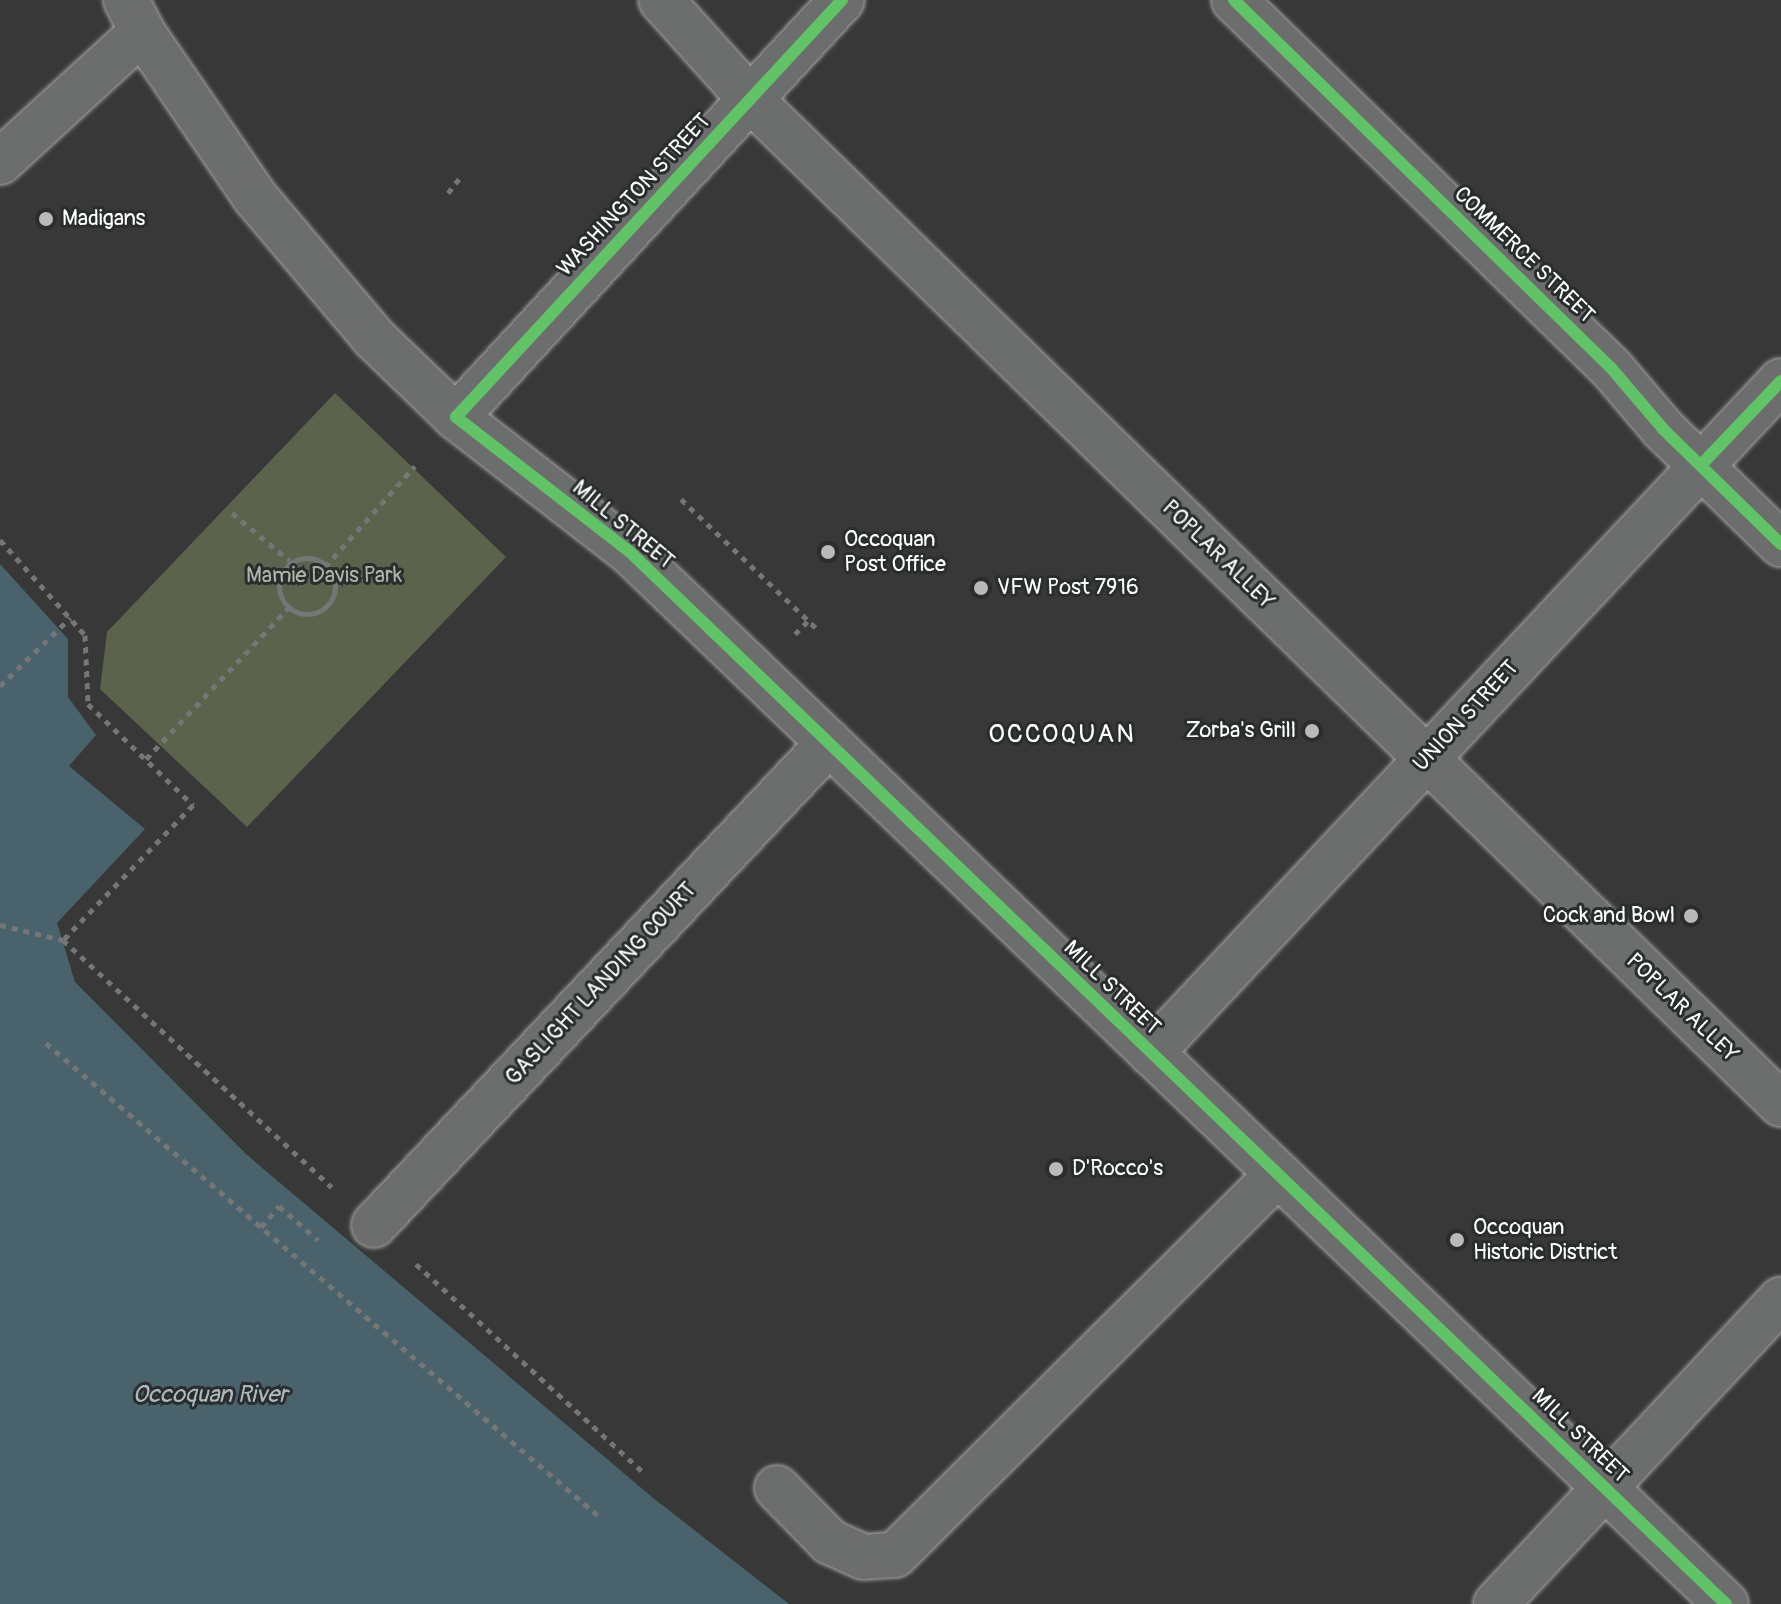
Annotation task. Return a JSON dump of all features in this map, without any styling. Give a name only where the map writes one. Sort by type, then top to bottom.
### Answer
[{"type":"street","name":"POPLAR ALLEY","points":[[661,0],[750,99],[1781,1104]]},
{"type":"street","name":"WASHINGTON STREET","points":[[456,417],[842,0]]},
{"type":"street","name":"COMMERCE STREET","points":[[1234,0],[1612,369],[1663,429],[1781,544]]},
{"type":"street","points":[[0,162],[134,16]]},
{"type":"street","name":"MILL STREET","points":[[134,16],[255,197],[343,305],[456,417],[630,552],[1726,1604]]},
{"type":"street","name":"UNION STREET","points":[[1151,1053],[1781,381]]},
{"type":"street","name":"GASLIGHT LANDING COURT","points":[[374,1225],[829,743]]},
{"type":"street","points":[[777,1488],[830,1542],[863,1557],[895,1555],[1278,1174]]},
{"type":"street","points":[[1496,1604],[1781,1299]]},
{"type":"path","points":[[448,193],[459,179]]},
{"type":"path","points":[[325,567],[415,466]]},
{"type":"path","points":[[681,499],[818,630]]},
{"type":"path","points":[[232,513],[290,561],[315,558],[336,576],[336,595],[320,614],[298,614],[280,598],[278,578],[290,561]]},
{"type":"path","points":[[0,540],[85,635],[88,704],[193,805],[63,940]]},
{"type":"path","points":[[146,759],[289,607]]},
{"type":"path","points":[[0,686],[70,618]]},
{"type":"path","points":[[0,925],[63,940],[642,1471]]},
{"type":"path","points":[[46,1043],[601,1518]]},
{"type":"green space","name":"Mamie Davis Park","points":[[335,393],[506,557],[247,827],[100,689],[107,632]]},
{"type":"water","name":"Occoquan River","points":[[0,564],[68,639],[68,697],[96,735],[69,766],[145,829],[57,923],[75,982],[247,1155],[652,1497],[789,1604],[0,1604]]},
{"type":"cycle path","points":[[842,0],[456,417],[630,552],[1726,1604]]},
{"type":"cycle path","points":[[1234,0],[1612,369],[1663,429],[1781,544]]},
{"type":"cycle path","points":[[1701,465],[1781,381]]},
{"type":"place","name":"Madigans","points":[[46,219]]},
{"type":"place","name":"Occoquan Post Office","points":[[828,552]]},
{"type":"place","name":"VFW Post 7916","points":[[981,588]]},
{"type":"place","name":"Zorba's Grill","points":[[1312,731]]},
{"type":"place","name":"Cock and Bowl","points":[[1691,916]]},
{"type":"place","name":"D'Rocco's","points":[[1056,1169]]},
{"type":"place","name":"Occoquan Historic District","points":[[1457,1240]]},
{"type":"district","name":"OCCOQUAN","points":[[1062,735]]}]
